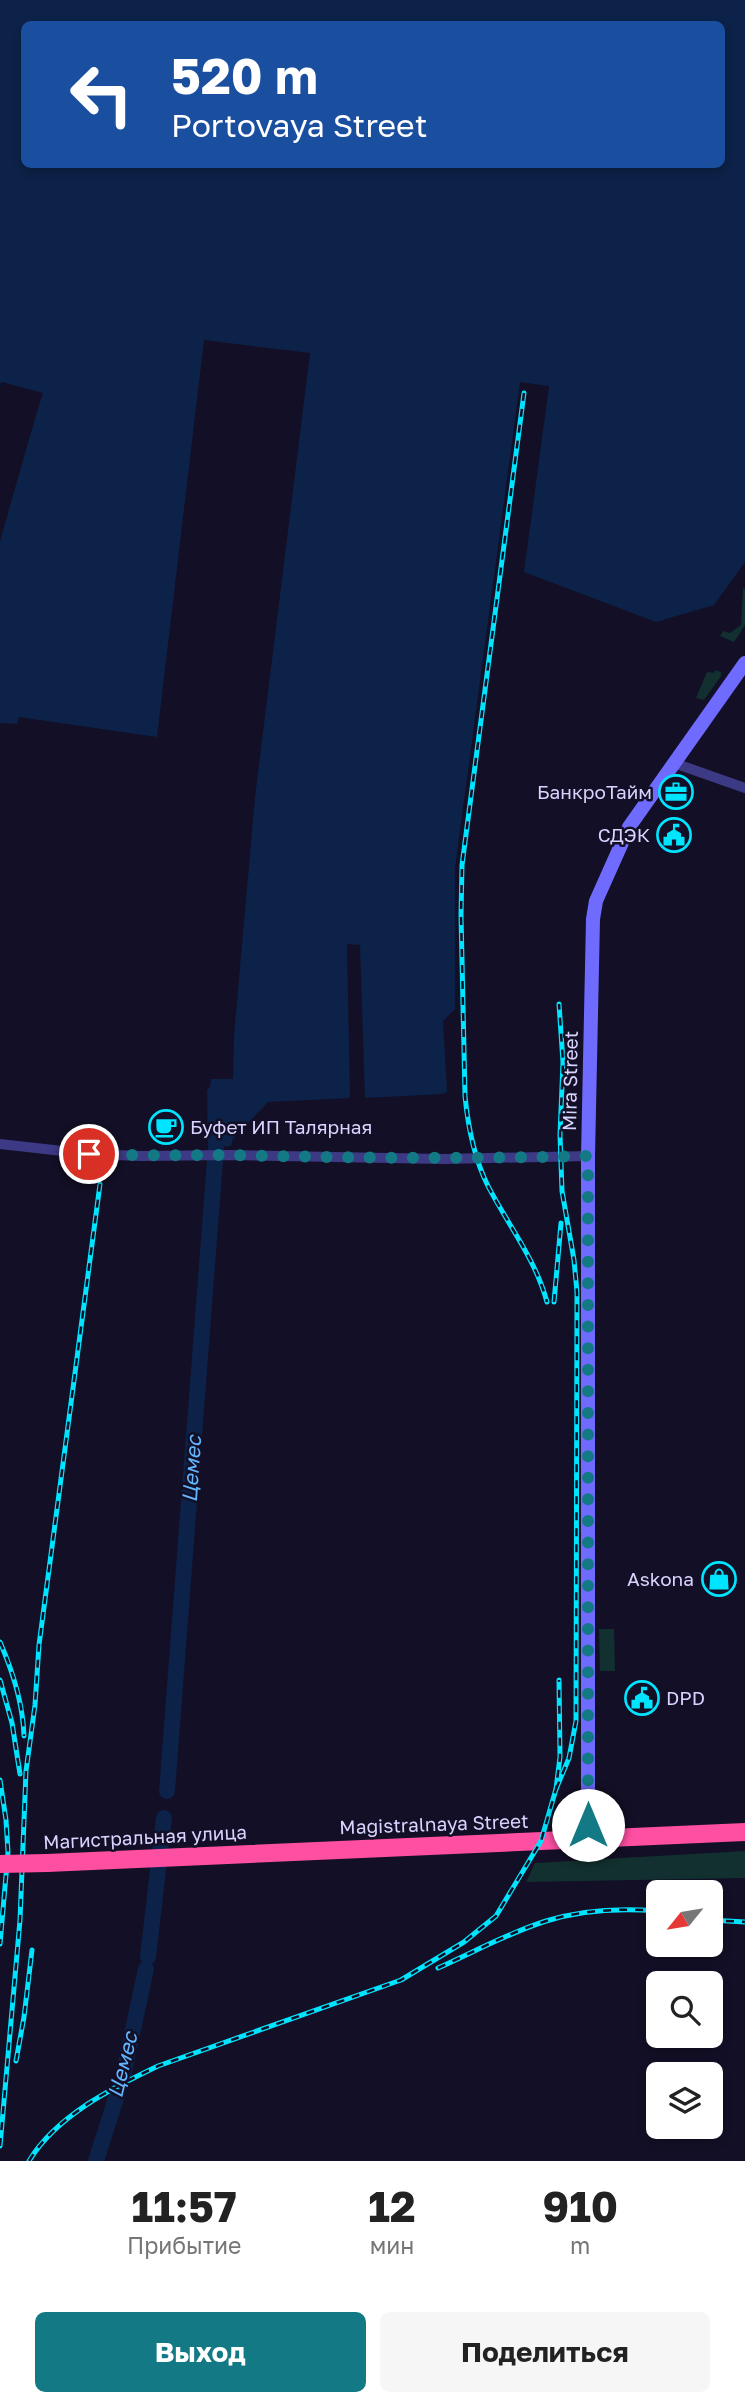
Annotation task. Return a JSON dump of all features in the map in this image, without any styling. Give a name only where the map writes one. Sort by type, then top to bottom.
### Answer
[{"type":"highway","name":"Magistralnaya Street","points":[[292,1851],[745,1832]]},
{"type":"highway","name":"Магистральная улица","points":[[0,1864],[292,1851]]},
{"type":"street","name":"Mira Street","points":[[589,1839],[588,1156],[593,919],[596,901],[629,827],[745,663]]},
{"type":"street","points":[[674,763],[745,788]]},
{"type":"street","points":[[0,1144],[141,1157],[231,1155],[365,1159],[588,1156]]},
{"type":"green space","points":[[743,588],[745,625],[734,642],[720,636],[723,631],[730,633],[741,625]]},
{"type":"green space","points":[[715,670],[721,672],[721,676],[704,700],[696,698],[707,672],[714,673]]},
{"type":"green space","points":[[599,1629],[614,1629],[615,1671],[600,1671]]},
{"type":"green space","points":[[745,1851],[745,1878],[526,1882],[535,1863]]},
{"type":"water","points":[[0,0],[745,0],[745,562],[714,605],[656,622],[524,572],[549,386],[520,382],[455,868],[455,1009],[443,1021],[447,1092],[365,1098],[360,945],[347,944],[350,1098],[268,1102],[233,1139],[231,1146],[208,1147],[207,1090],[211,1079],[233,1079],[234,1036],[255,797],[310,353],[204,340],[157,737],[19,717],[17,724],[0,723],[0,541],[42,394],[2,382],[0,387]]},
{"type":"pier","points":[[1,382],[43,393],[6,507],[38,396],[4,386],[0,390]]},
{"type":"waterway","name":"Цемес","points":[[167,1791],[216,1147]]},
{"type":"waterway","name":"Цемес","points":[[148,1957],[164,1818]]},
{"type":"waterway","name":"Цемес","points":[[96,2161],[123,2076],[146,1969]]},
{"type":"railway","points":[[524,393],[462,865],[465,1096],[472,1142],[483,1175],[536,1271],[547,1302]]},
{"type":"railway","points":[[556,1789],[569,1758],[576,1721],[577,1292],[562,1191],[560,1135],[563,1062],[559,1004]]},
{"type":"railway","points":[[0,2146],[20,1920],[26,1771],[35,1705],[39,1645],[100,1184]]},
{"type":"railway","points":[[554,1302],[561,1223]]},
{"type":"railway","points":[[0,1642],[16,1688],[24,1736]]},
{"type":"railway","points":[[0,1680],[12,1723],[20,1774]]},
{"type":"railway","points":[[29,2161],[54,2130],[86,2105],[122,2084],[158,2066],[401,1980],[464,1942],[496,1916],[541,1841],[556,1789],[560,1757],[559,1680]]},
{"type":"railway","points":[[0,1780],[8,1852],[0,1944]]},
{"type":"railway","points":[[438,1968],[518,1931],[559,1917],[602,1911],[646,1911]]},
{"type":"railway","points":[[723,1921],[745,1922]]},
{"type":"railway","points":[[16,2061],[32,1950]]},
{"type":"place","name":"БанкроТайм","points":[[676,792]]},
{"type":"place","name":"СДЭК","points":[[674,835]]},
{"type":"place","name":"Буфет ИП Талярная","points":[[166,1127]]},
{"type":"place","name":"Askona","points":[[719,1579]]},
{"type":"place","name":"DPD","points":[[642,1698]]},
{"type":"route","points":[[89,1154],[365,1159],[588,1156],[588,1825]]}]
